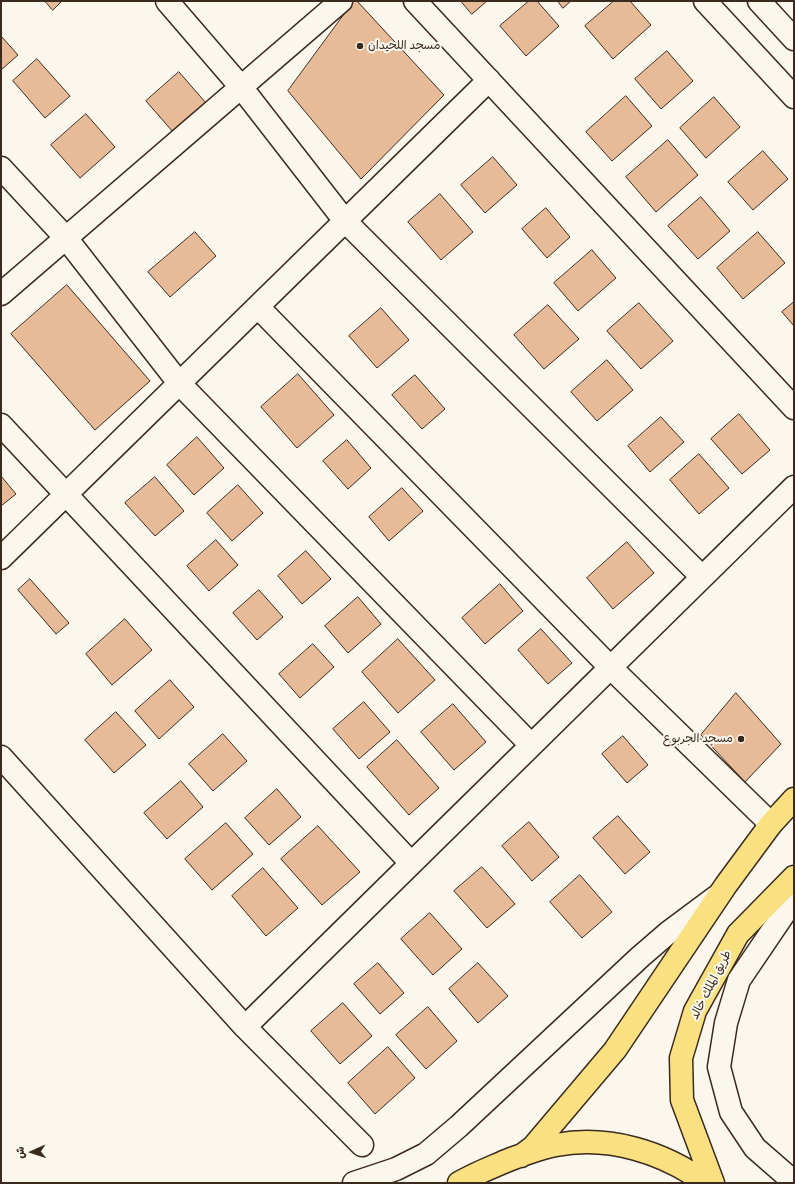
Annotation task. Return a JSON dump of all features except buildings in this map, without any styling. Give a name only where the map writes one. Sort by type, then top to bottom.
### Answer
[{"type":"main road","points":[[521,1156],[533,1147],[615,1050],[720,893],[771,824],[794,799]]},
{"type":"main road","name":"طريق الملك خالد","points":[[713,1183],[682,1100],[681,1058],[695,1011],[738,934],[794,877]]},
{"type":"main road","points":[[459,1183],[475,1174],[521,1156],[554,1145],[574,1143],[608,1143],[638,1149],[671,1162],[706,1183]]},
{"type":"street","points":[[167,1],[242,86],[346,221],[702,578]]},
{"type":"street","points":[[1,294],[341,1]]},
{"type":"street","points":[[415,1],[794,408]]},
{"type":"street","points":[[705,1],[794,97]]},
{"type":"street","points":[[759,1],[794,39]]},
{"type":"street","points":[[1,558],[489,80]]},
{"type":"street","points":[[1,168],[66,238],[179,383],[531,745]]},
{"type":"street","points":[[258,307],[610,667],[771,824]]},
{"type":"street","points":[[1,425],[411,863]]},
{"type":"street","points":[[245,1027],[794,487]]},
{"type":"street","points":[[1,757],[245,1027],[362,1145]]},
{"type":"street","points":[[354,1183],[396,1169],[426,1154],[459,1126],[640,957],[669,932],[720,893]]},
{"type":"street","points":[[794,899],[739,980],[726,1023],[719,1067],[732,1112],[755,1148],[794,1182]]},
{"type":"place","name":"مسجد اللحيدان","points":[[360,46]]},
{"type":"place","name":"مسجد الجربوع","points":[[741,739]]}]
